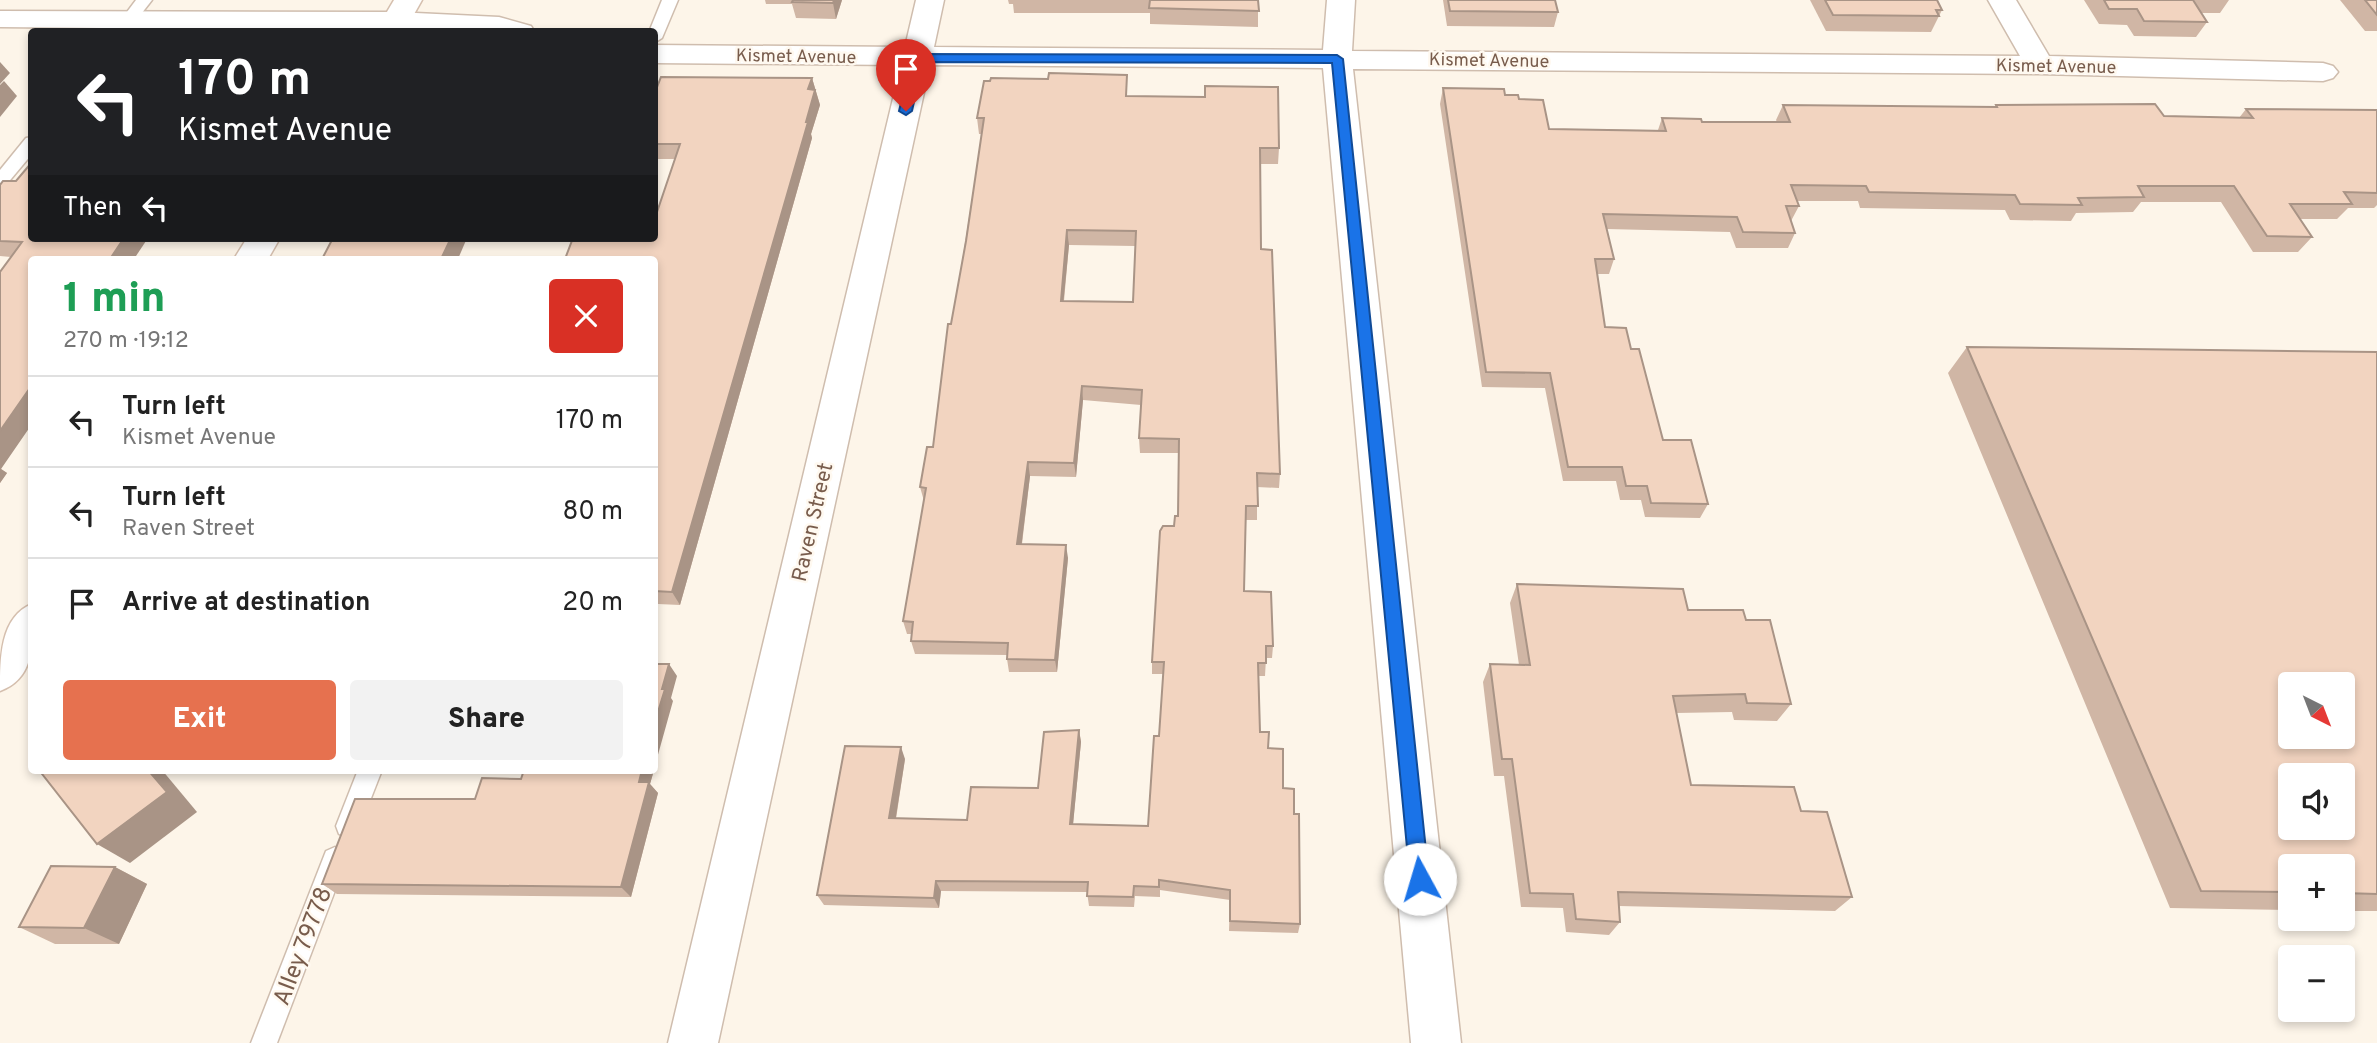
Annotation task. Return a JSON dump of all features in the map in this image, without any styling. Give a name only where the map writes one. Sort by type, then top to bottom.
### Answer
[{"type":"street","name":"Raven Street","points":[[693,1043],[930,0]]},
{"type":"street","points":[[1341,0],[1337,59],[1436,1043]]},
{"type":"street","points":[[2002,0],[2040,65]]},
{"type":"street","points":[[0,19],[397,17],[506,28]]},
{"type":"street","name":"Kismet Avenue","points":[[658,54],[2040,65],[2323,72]]},
{"type":"street","points":[[0,673],[28,628]]},
{"type":"lane","points":[[658,28],[670,0]]},
{"type":"lane","points":[[0,181],[28,147]]},
{"type":"lane","name":"Alley 79778","points":[[264,1043],[368,774]]},
{"type":"building","points":[[834,0],[833,3],[792,2]]},
{"type":"building","points":[[1150,0],[1258,0],[1259,11],[1149,8]]},
{"type":"building","points":[[1448,0],[1555,0],[1558,12],[1450,11]]},
{"type":"building","points":[[1825,0],[1937,0],[1942,10],[1936,10],[1939,16],[1833,15]]},
{"type":"building","points":[[2104,0],[2193,0],[2207,22],[2144,21],[2137,9],[2109,9]]},
{"type":"building","points":[[2365,0],[2377,0],[2377,15]]},
{"type":"building","points":[[1049,73],[1127,75],[1126,96],[1205,97],[1205,86],[1278,87],[1279,148],[1260,148],[1261,249],[1272,250],[1280,474],[1257,473],[1258,506],[1246,506],[1244,591],[1271,592],[1273,646],[1266,646],[1266,663],[1258,663],[1260,732],[1269,732],[1268,748],[1283,749],[1283,788],[1294,789],[1294,814],[1299,814],[1300,924],[1230,921],[1230,890],[1159,880],[1159,887],[1134,886],[1133,897],[1087,896],[1088,882],[936,881],[934,898],[817,895],[845,746],[901,747],[889,818],[967,820],[971,787],[1038,788],[1044,732],[1079,730],[1070,824],[1148,826],[1154,736],[1159,736],[1164,662],[1152,662],[1160,531],[1163,526],[1174,526],[1175,516],[1178,516],[1179,439],[1139,438],[1142,390],[1082,386],[1074,463],[1028,462],[1017,544],[1066,545],[1055,660],[1007,659],[1008,643],[911,641],[913,622],[903,621],[926,488],[920,487],[927,447],[933,447],[948,324],[951,324],[966,241],[984,118],[977,118],[984,81],[990,81],[991,78],[1048,79]],"holes":[[[1067,230],[1136,231],[1133,302],[1061,301]]]},
{"type":"building","points":[[661,77],[812,78],[808,89],[815,90],[672,592],[658,591],[658,256],[566,256],[571,242],[658,242],[658,209],[680,144],[658,144],[658,85]]},
{"type":"building","points":[[1443,88],[1504,89],[1505,95],[1518,95],[1519,99],[1543,100],[1549,129],[1666,131],[1662,118],[1701,119],[1702,122],[1790,122],[1783,105],[1997,107],[1996,105],[2155,104],[2164,116],[2253,118],[2246,109],[2377,110],[2377,193],[2344,192],[2352,204],[2290,204],[2312,237],[2267,236],[2234,186],[2138,186],[2144,197],[2078,198],[2082,205],[2020,204],[2015,195],[1869,192],[1866,186],[1791,185],[1799,206],[1786,206],[1795,233],[1743,232],[1737,217],[1603,214],[1614,259],[1595,259],[1605,327],[1626,328],[1631,349],[1639,349],[1663,440],[1691,440],[1708,504],[1651,503],[1647,486],[1626,486],[1622,467],[1568,467],[1550,373],[1486,372]]},
{"type":"building","points":[[28,167],[28,242],[121,242],[112,256],[28,256],[28,391],[0,431],[0,272],[22,242],[0,241],[0,185],[3,181],[16,181]]},
{"type":"building","points":[[331,242],[449,242],[442,256],[324,256]]},
{"type":"building","points":[[1967,347],[2377,352],[2377,894],[2355,893],[2355,854],[2278,854],[2278,892],[2201,891]]},
{"type":"building","points":[[1517,584],[1683,589],[1688,610],[1743,610],[1746,620],[1770,620],[1791,704],[1747,703],[1745,694],[1673,696],[1691,785],[1794,787],[1801,811],[1827,812],[1852,897],[1618,892],[1620,922],[1576,919],[1573,894],[1530,893],[1512,759],[1502,759],[1490,664],[1530,665]]},
{"type":"building","points":[[658,664],[669,664],[662,689],[665,689],[658,712]]},
{"type":"building","points":[[42,774],[151,774],[167,792],[97,844]]},
{"type":"building","points":[[523,774],[641,774],[639,782],[649,782],[621,887],[322,884],[355,799],[475,799],[482,778],[521,779]]},
{"type":"building","points":[[51,866],[115,867],[84,928],[19,927]]},
{"type":"route","points":[[906,111],[918,58],[1337,59],[1420,879]]}]
